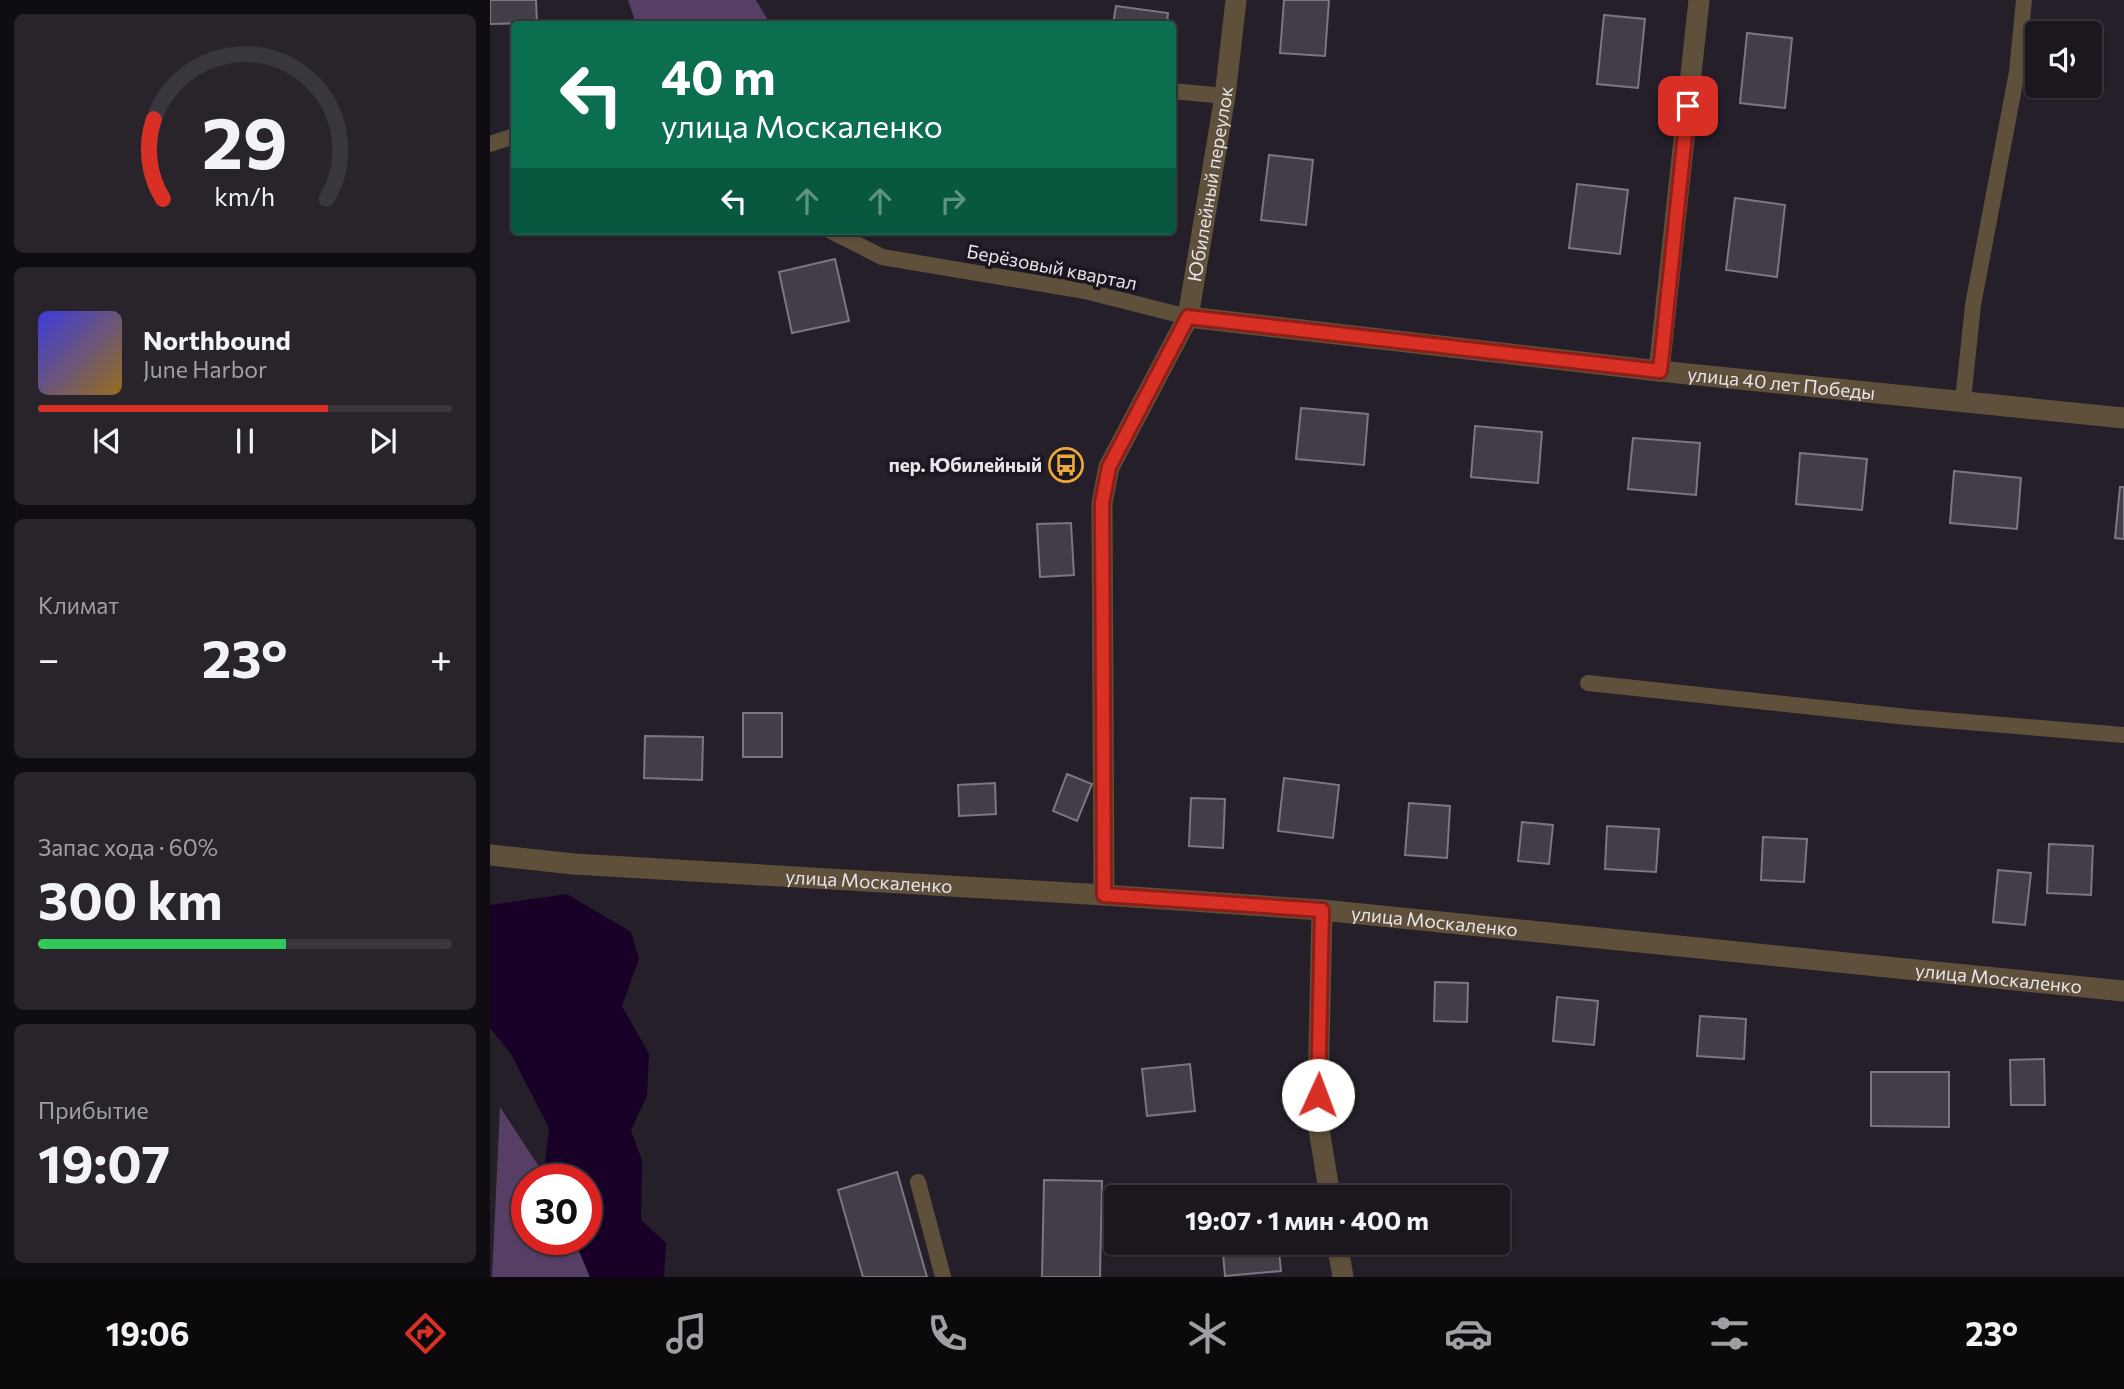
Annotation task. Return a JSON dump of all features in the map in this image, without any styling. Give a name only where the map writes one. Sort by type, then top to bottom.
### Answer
[{"type":"street","name":"Юбилейный переулок","points":[[1104,895],[1102,503],[1109,467],[1188,317],[1225,96],[1236,0]]},
{"type":"street","points":[[1660,371],[1699,0]]},
{"type":"street","name":"улица 40 лет Победы","points":[[1188,317],[1660,371],[2124,418]]},
{"type":"street","name":"улица Москаленко","points":[[490,855],[574,864],[1322,910],[2124,991]]},
{"type":"street","points":[[1322,910],[1318,1095],[1319,1129],[1328,1185]]},
{"type":"street","points":[[1339,1255],[1343,1277]]},
{"type":"lane","points":[[1963,400],[1973,305],[2017,72],[2024,0]]},
{"type":"lane","points":[[1176,91],[1225,96]]},
{"type":"lane","points":[[490,145],[511,137]]},
{"type":"lane","name":"Берёзовый квартал","points":[[839,235],[882,257],[1085,291],[1188,317]]},
{"type":"lane","points":[[1588,683],[1907,717],[2124,735]]},
{"type":"lane","points":[[918,1182],[943,1277]]},
{"type":"shaded area","points":[[628,0],[756,0],[768,21],[635,21]]},
{"type":"shaded area","points":[[567,894],[631,932],[639,959],[622,1006],[649,1054],[647,1096],[631,1130],[642,1161],[641,1220],[666,1243],[664,1277],[590,1277],[581,1255],[602,1255],[602,1164],[545,1164],[549,1128],[511,1054],[490,1028],[490,905]]},
{"type":"shaded area","points":[[500,1107],[537,1164],[511,1164],[511,1255],[581,1255],[590,1277],[492,1277]]},
{"type":"building","points":[[490,0],[536,0],[537,21],[490,24]]},
{"type":"building","points":[[1284,0],[1329,0],[1325,56],[1280,53]]},
{"type":"building","points":[[1116,6],[1168,13],[1167,21],[1114,21]]},
{"type":"building","points":[[1604,15],[1645,19],[1638,88],[1597,84]]},
{"type":"building","points":[[1747,33],[1792,38],[1785,108],[1740,103]]},
{"type":"building","points":[[1269,155],[1313,160],[1306,225],[1261,220]]},
{"type":"building","points":[[1577,184],[1628,190],[1620,254],[1569,248]]},
{"type":"building","points":[[1735,198],[1785,205],[1777,277],[1726,270]]},
{"type":"building","points":[[835,259],[849,321],[792,333],[779,272]]},
{"type":"building","points":[[1301,408],[1368,414],[1364,465],[1296,459]]},
{"type":"building","points":[[1475,426],[1542,432],[1538,483],[1471,477]]},
{"type":"building","points":[[1633,438],[1700,443],[1696,495],[1628,489]]},
{"type":"building","points":[[1800,453],[1867,459],[1862,510],[1796,504]]},
{"type":"building","points":[[1954,471],[2021,478],[2017,529],[1950,523]]},
{"type":"building","points":[[2120,487],[2124,487],[2124,539],[2115,538]]},
{"type":"building","points":[[1071,523],[1074,575],[1040,577],[1037,524]]},
{"type":"building","points":[[743,713],[782,713],[782,757],[743,757]]},
{"type":"building","points":[[645,736],[703,737],[702,780],[644,778]]},
{"type":"building","points":[[1067,774],[1092,784],[1077,821],[1053,811]]},
{"type":"building","points":[[1284,778],[1339,785],[1333,838],[1278,831]]},
{"type":"building","points":[[995,783],[996,814],[959,816],[958,785]]},
{"type":"building","points":[[1191,798],[1225,799],[1223,848],[1189,846]]},
{"type":"building","points":[[1409,803],[1450,806],[1447,858],[1405,855]]},
{"type":"building","points":[[1522,822],[1553,825],[1549,864],[1518,861]]},
{"type":"building","points":[[1607,826],[1659,829],[1656,872],[1605,869]]},
{"type":"building","points":[[1763,837],[1807,839],[1804,882],[1761,880]]},
{"type":"building","points":[[2049,844],[2093,846],[2091,895],[2047,893]]},
{"type":"building","points":[[1998,870],[2031,873],[2025,925],[1993,922]]},
{"type":"building","points":[[1435,982],[1468,983],[1467,1022],[1434,1021]]},
{"type":"building","points":[[1557,997],[1598,1001],[1594,1045],[1553,1041]]},
{"type":"building","points":[[1700,1016],[1746,1019],[1744,1059],[1697,1056]]},
{"type":"building","points":[[2044,1059],[2045,1105],[2011,1105],[2010,1060]]},
{"type":"building","points":[[1190,1064],[1195,1111],[1147,1116],[1142,1069]]},
{"type":"building","points":[[1871,1072],[1949,1072],[1949,1127],[1871,1126]]},
{"type":"building","points":[[897,1172],[927,1277],[863,1277],[838,1190]]},
{"type":"building","points":[[1044,1180],[1102,1181],[1100,1277],[1042,1277]]},
{"type":"building","points":[[1223,1255],[1279,1255],[1281,1271],[1225,1276]]},
{"type":"place","name":"пер. Юбилейный","points":[[1066,465]]},
{"type":"route","points":[[1318,1095],[1322,910],[1104,895],[1102,503],[1109,467],[1188,317],[1660,371],[1688,106]]}]
